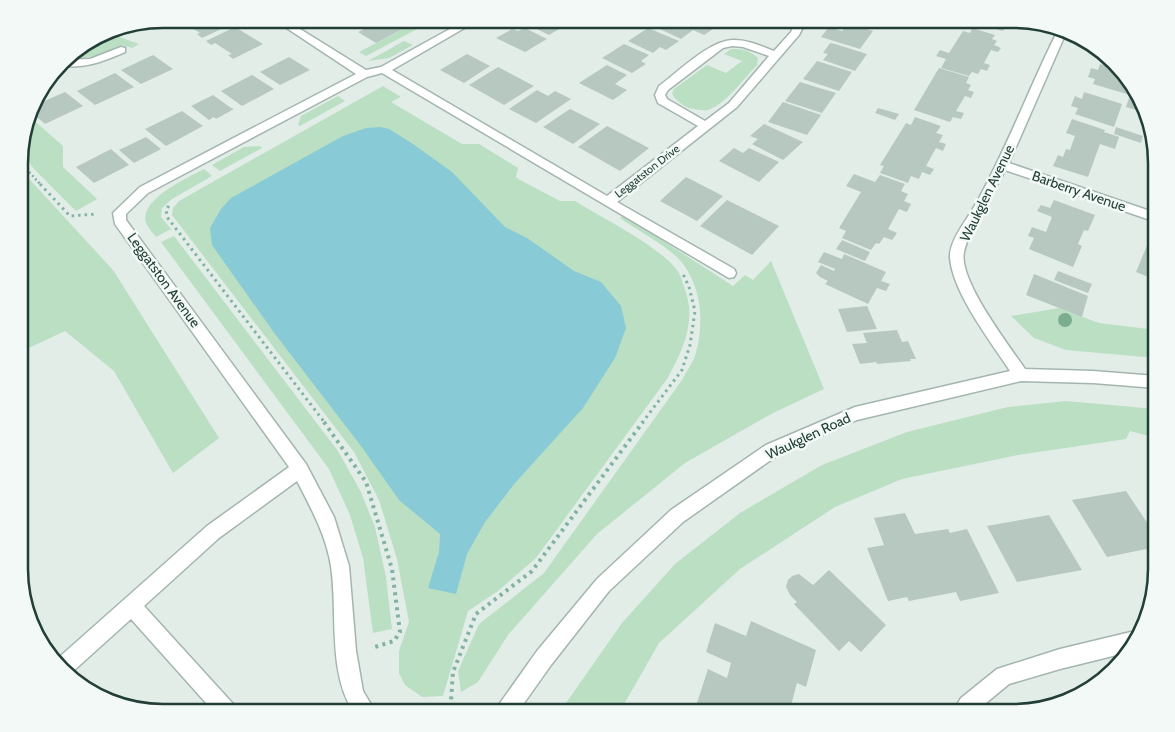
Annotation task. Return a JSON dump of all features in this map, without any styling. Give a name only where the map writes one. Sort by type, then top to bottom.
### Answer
[{"type":"street","points":[[292,28],[364,74]]},
{"type":"street","points":[[119,213],[144,190],[364,74],[384,70],[460,28]]},
{"type":"street","name":"Leggatston Drive","points":[[384,70],[608,202],[733,105],[798,28]]},
{"type":"street","name":"Waukglen Avenue","points":[[1021,376],[981,314],[964,279],[957,256],[969,227],[1003,165],[1059,36]]},
{"type":"street","points":[[706,126],[662,101],[660,95],[663,88],[720,45],[732,42],[744,44],[776,55]]},
{"type":"street","points":[[72,63],[84,64],[96,61],[121,50]]},
{"type":"street","name":"Barberry Avenue","points":[[1003,165],[1147,215]]},
{"type":"street","points":[[608,202],[729,273]]},
{"type":"street","name":"Leggatston Avenue","points":[[119,213],[120,221],[300,469],[328,523],[340,566],[347,656],[354,695],[360,704]]},
{"type":"street","name":"Waukglen Road","points":[[511,704],[544,658],[603,584],[677,516],[772,450],[855,414],[1021,376],[1093,377],[1147,381]]},
{"type":"street","points":[[66,664],[214,532],[300,469]]},
{"type":"street","points":[[131,606],[220,704]]},
{"type":"street","points":[[969,704],[1004,676],[1060,659],[1125,643]]},
{"type":"path","points":[[28,171],[70,216],[119,213]]},
{"type":"path","points":[[175,200],[166,209],[167,217],[316,412],[366,482],[392,569],[400,632],[394,641],[347,656]]},
{"type":"path","points":[[452,704],[451,701],[453,672],[476,614],[532,571],[682,370],[695,333],[694,305],[689,284],[682,271]]},
{"type":"green space","points":[[405,28],[419,28],[366,56],[359,52]]},
{"type":"green space","points":[[117,36],[139,44],[132,48],[122,45],[96,56],[77,59],[80,55],[85,54],[107,39]]},
{"type":"green space","points":[[404,41],[413,45],[389,58],[368,61]]},
{"type":"green space","points":[[731,49],[746,50],[758,58],[757,65],[728,97],[708,110],[689,108],[676,100],[672,93],[674,89],[707,65],[726,73],[742,61],[724,54]]},
{"type":"green space","points":[[383,86],[401,97],[391,102],[462,144],[479,144],[518,168],[516,177],[520,180],[560,201],[575,201],[657,251],[679,273],[689,309],[687,333],[679,356],[667,379],[536,558],[498,591],[468,611],[443,696],[422,697],[405,685],[399,673],[399,651],[409,622],[397,559],[379,500],[354,452],[172,215],[173,208],[179,201]]},
{"type":"green space","points":[[338,96],[345,101],[300,126],[298,125],[301,116]]},
{"type":"green space","points":[[34,121],[63,146],[63,167],[97,199],[76,211],[28,161],[29,145]]},
{"type":"green space","points":[[260,146],[262,148],[220,171],[212,165],[244,147]]},
{"type":"green space","points":[[204,169],[212,176],[172,199],[162,208],[161,217],[171,229],[156,237],[147,225],[146,216],[149,207],[165,191]]},
{"type":"green space","points":[[28,178],[113,270],[219,438],[173,473],[114,371],[65,331],[28,348]]},
{"type":"green space","points":[[623,215],[733,286],[745,275],[753,280],[771,261],[824,389],[773,413],[685,463],[597,534],[508,635],[478,682],[461,692],[458,671],[479,624],[544,573],[682,380],[695,356],[700,330],[699,304],[697,292],[686,268],[673,253],[620,218]]},
{"type":"green space","points":[[174,236],[338,451],[361,492],[375,527],[386,577],[392,629],[373,633],[363,558],[350,515],[329,469],[161,242]]},
{"type":"green space","points":[[1059,308],[1099,323],[1147,329],[1147,357],[1066,350],[1034,338],[1011,316]]},
{"type":"green space","points":[[1066,401],[1147,408],[1147,436],[1130,431],[1126,439],[1018,455],[902,479],[835,507],[740,569],[659,643],[624,704],[565,704],[622,623],[675,564],[740,513],[822,465],[907,432],[1008,407]]},
{"type":"water","points":[[380,127],[389,129],[413,144],[452,172],[505,227],[527,238],[574,271],[601,282],[621,306],[626,328],[615,358],[583,408],[515,483],[485,522],[467,554],[456,594],[428,588],[439,552],[440,534],[399,500],[361,446],[275,334],[212,245],[210,228],[221,209],[231,198],[343,136],[366,128]]},
{"type":"building","points":[[192,28],[223,28],[202,38],[197,34],[200,33]]},
{"type":"building","points":[[237,28],[263,44],[233,59],[228,55],[232,54],[215,43],[211,45],[206,41]]},
{"type":"building","points":[[366,28],[404,28],[376,43],[358,32]]},
{"type":"building","points":[[525,28],[547,39],[525,52],[496,38],[512,29],[518,31]]},
{"type":"building","points":[[535,28],[561,28],[549,35]]},
{"type":"building","points":[[648,28],[679,41],[666,50],[660,47],[653,53],[628,41]]},
{"type":"building","points":[[714,28],[704,35],[693,30],[681,39],[660,29]]},
{"type":"building","points":[[828,28],[842,31],[845,28],[864,28],[873,31],[860,49],[821,37]]},
{"type":"building","points":[[972,28],[995,35],[992,39],[997,41],[994,45],[1001,48],[998,52],[991,50],[984,63],[990,65],[987,71],[981,69],[978,74],[972,72],[969,76],[941,68],[946,59],[936,56],[940,50],[949,53],[963,31],[970,33]]},
{"type":"building","points":[[992,28],[1005,28],[1003,31]]},
{"type":"building","points":[[830,43],[867,54],[855,71],[823,60],[828,54],[823,53]]},
{"type":"building","points":[[624,44],[649,55],[641,61],[646,64],[632,73],[602,58]]},
{"type":"building","points":[[467,54],[490,66],[464,83],[440,70]]},
{"type":"building","points":[[153,55],[173,69],[141,84],[121,70]]},
{"type":"building","points":[[289,57],[310,70],[280,85],[260,72]]},
{"type":"building","points":[[817,61],[852,72],[839,91],[803,79]]},
{"type":"building","points":[[1100,64],[1107,66],[1120,80],[1129,95],[1093,84],[1095,79],[1088,77],[1091,68],[1098,70]]},
{"type":"building","points":[[607,65],[627,75],[615,84],[627,90],[613,100],[579,83]]},
{"type":"building","points":[[498,67],[534,86],[504,105],[469,85]]},
{"type":"building","points":[[939,68],[969,77],[966,83],[971,85],[968,90],[974,92],[971,98],[965,96],[956,111],[964,113],[961,119],[953,117],[950,122],[914,110]]},
{"type":"building","points":[[115,73],[134,87],[95,105],[77,91]]},
{"type":"building","points":[[252,75],[274,89],[242,106],[221,91]]},
{"type":"building","points":[[800,82],[836,93],[822,113],[785,101]]},
{"type":"building","points":[[537,90],[548,96],[555,91],[571,99],[536,123],[509,109]]},
{"type":"building","points":[[65,92],[83,106],[45,124],[36,116],[43,102]]},
{"type":"building","points":[[1084,92],[1122,104],[1114,127],[1075,114],[1078,108],[1071,106],[1075,96],[1082,99]]},
{"type":"building","points":[[213,95],[234,109],[216,119],[214,117],[209,120],[191,106]]},
{"type":"building","points":[[1130,96],[1137,110],[1126,107]]},
{"type":"building","points":[[783,102],[821,115],[807,135],[768,122]]},
{"type":"building","points":[[878,108],[899,114],[895,120],[875,113]]},
{"type":"building","points":[[570,109],[600,124],[573,144],[543,127]]},
{"type":"building","points":[[182,111],[203,126],[166,146],[145,129]]},
{"type":"building","points":[[915,117],[941,126],[936,133],[943,135],[939,142],[946,144],[943,151],[936,148],[926,166],[934,169],[930,175],[922,172],[919,179],[911,176],[908,183],[880,173],[884,166],[880,165],[906,123],[911,125]]},
{"type":"building","points":[[1072,119],[1105,130],[1104,132],[1119,137],[1115,149],[1100,144],[1088,177],[1053,166],[1058,155],[1063,157],[1066,149],[1070,150],[1075,136],[1066,133]]},
{"type":"building","points":[[764,124],[803,142],[783,160],[752,144],[758,139],[750,136]]},
{"type":"building","points":[[607,126],[649,148],[620,171],[578,147]]},
{"type":"building","points":[[1116,127],[1143,136],[1141,143],[1114,134]]},
{"type":"building","points":[[146,137],[161,149],[134,163],[119,150]]},
{"type":"building","points":[[734,148],[743,153],[749,148],[779,162],[759,182],[719,161]]},
{"type":"building","points":[[111,149],[129,165],[94,183],[76,167]]},
{"type":"building","points":[[854,174],[875,182],[880,175],[905,184],[901,191],[908,194],[904,201],[911,204],[907,212],[899,209],[888,229],[897,233],[892,240],[884,237],[871,250],[842,238],[846,231],[839,228],[861,192],[846,186]]},
{"type":"building","points":[[686,177],[723,196],[697,221],[660,201]]},
{"type":"building","points":[[727,200],[779,226],[752,255],[700,226]]},
{"type":"building","points":[[1054,200],[1095,215],[1088,231],[1084,230],[1078,244],[1082,246],[1073,267],[1029,249],[1034,238],[1028,236],[1032,227],[1046,232],[1052,217],[1037,211],[1041,205],[1050,208]]},
{"type":"building","points":[[842,240],[870,252],[865,261],[836,249]]},
{"type":"building","points":[[1147,245],[1147,276],[1136,272]]},
{"type":"building","points":[[824,252],[842,259],[844,254],[886,272],[881,281],[890,284],[886,291],[877,288],[868,304],[825,284],[828,281],[816,273],[821,265],[834,271],[835,269],[818,262]]},
{"type":"building","points":[[1058,271],[1092,284],[1088,293],[1054,280]]},
{"type":"building","points":[[1034,274],[1088,296],[1082,317],[1026,295]]},
{"type":"building","points":[[867,306],[877,329],[847,332],[838,309]]},
{"type":"building","points":[[897,330],[902,342],[908,341],[916,359],[910,359],[911,361],[860,364],[852,344],[867,343],[863,333]]},
{"type":"building","points":[[1126,491],[1147,522],[1147,549],[1107,557],[1072,500]]},
{"type":"building","points":[[905,513],[915,534],[948,529],[950,533],[967,529],[999,593],[960,601],[956,592],[909,601],[907,597],[888,601],[867,548],[884,545],[874,518]]},
{"type":"building","points":[[1049,515],[1082,570],[1017,582],[987,526]]},
{"type":"building","points":[[829,570],[886,625],[861,652],[849,641],[839,651],[794,604],[797,602],[790,595],[786,587],[788,580],[792,576],[799,574],[813,585]]},
{"type":"building","points":[[751,621],[816,650],[806,687],[797,683],[791,704],[697,703],[708,669],[727,678],[731,663],[706,652],[715,623],[746,636]]}]
